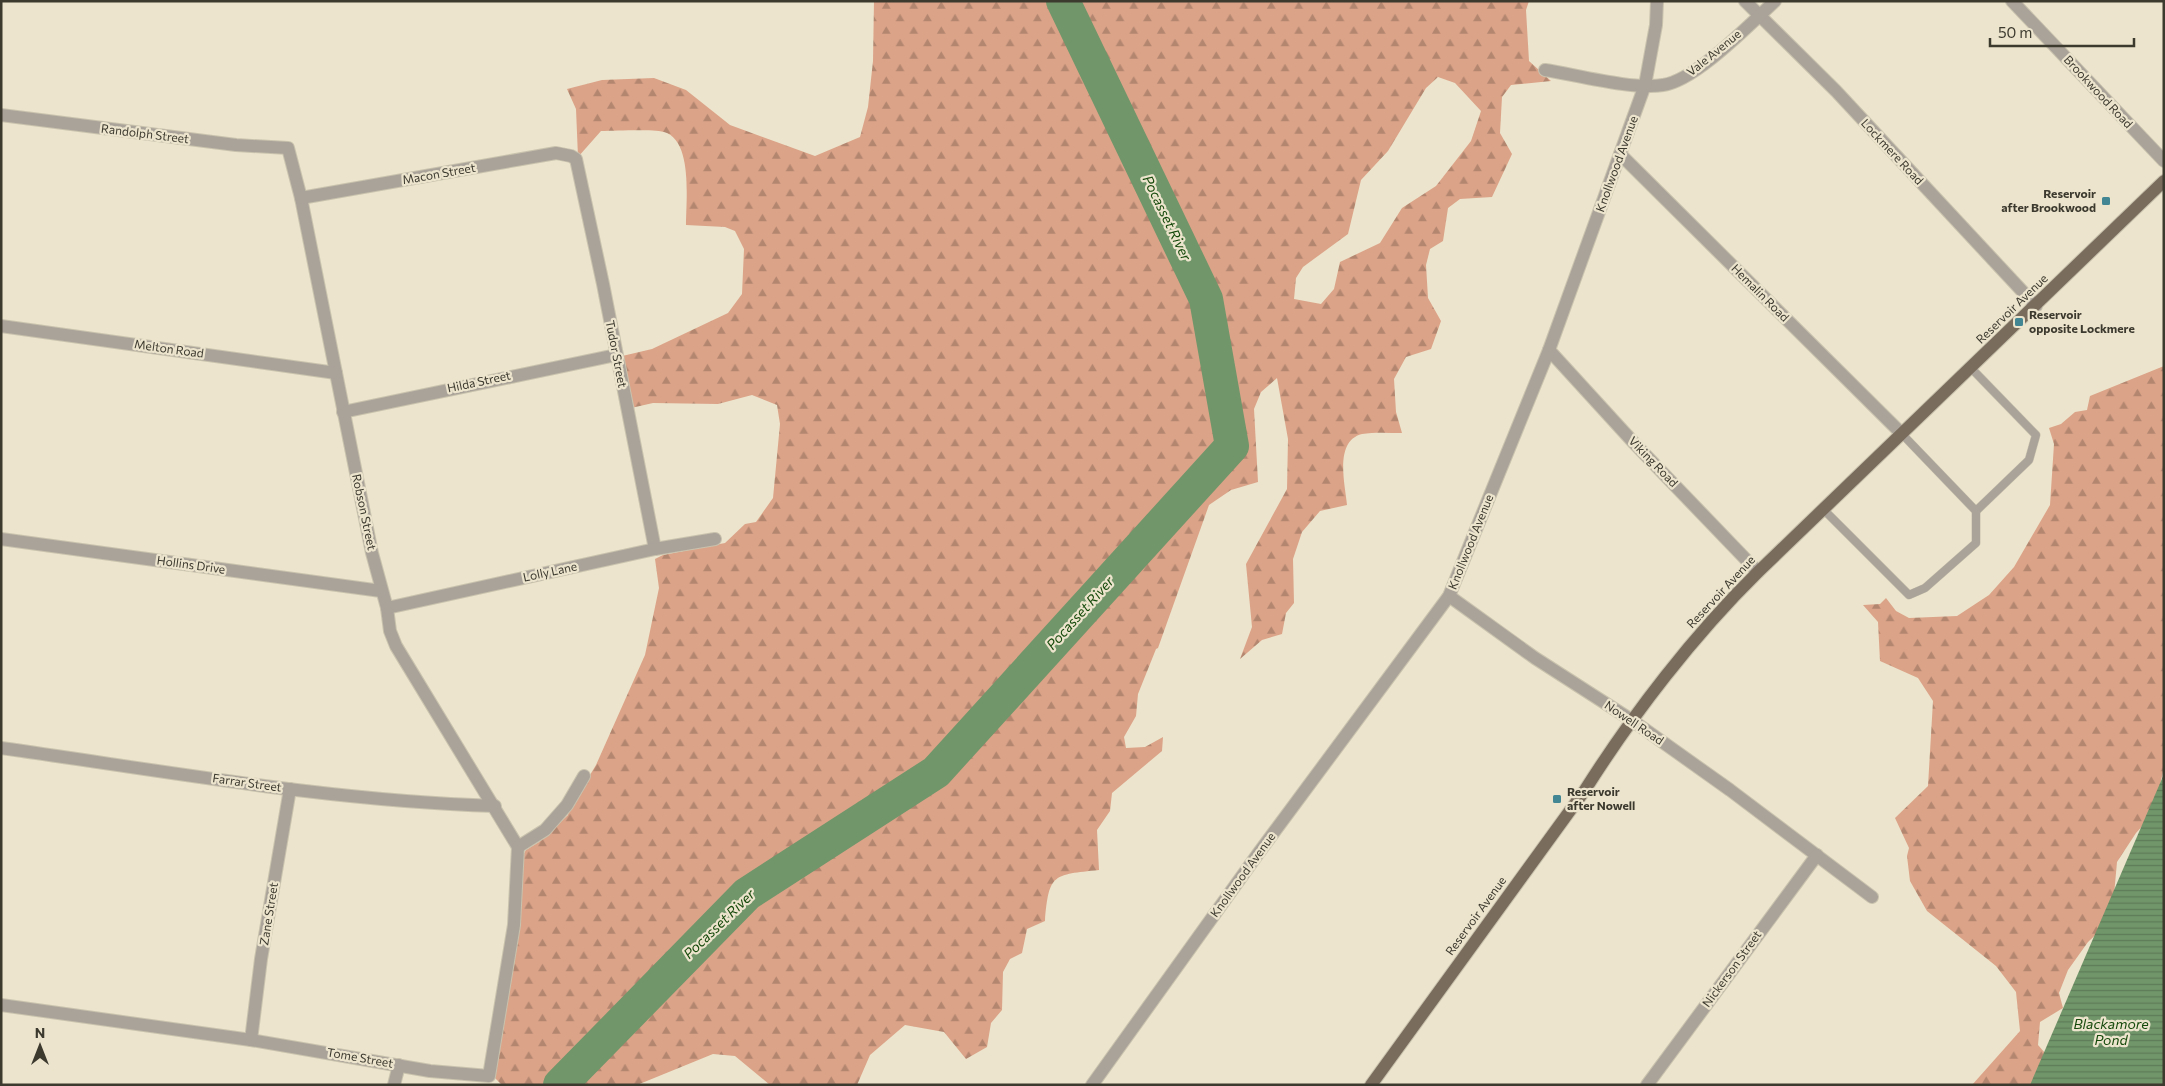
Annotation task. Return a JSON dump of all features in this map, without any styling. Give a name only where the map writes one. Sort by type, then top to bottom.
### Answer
[{"type":"main road","name":"Reservoir Avenue","points":[[1371,1085],[1585,790],[1616,740],[1633,721],[1694,641],[1758,572],[2164,181]]},
{"type":"street","name":"Knollwood Avenue","points":[[1092,1085],[1283,820],[1449,596],[1549,350],[1620,154],[1656,25],[1657,1]]},
{"type":"street","name":"Lockmere Road","points":[[1745,1],[1836,91],[2036,306]]},
{"type":"street","name":"Vale Avenue","points":[[1545,70],[1639,85],[1663,85],[1680,79],[1702,66],[1775,1]]},
{"type":"street","name":"Brookwood Road","points":[[2012,1],[2164,161]]},
{"type":"street","name":"Randolph Street","points":[[1,115],[236,146],[288,148]]},
{"type":"street","name":"Robson Street","points":[[288,148],[301,198],[343,412],[381,591],[387,608],[390,631],[396,646],[495,806],[518,847]]},
{"type":"street","name":"Macon Street","points":[[301,198],[556,153],[571,156],[576,160]]},
{"type":"street","name":"Hemalin Road","points":[[1620,154],[1901,433]]},
{"type":"street","name":"Tudor Street","points":[[576,160],[601,275],[655,549]]},
{"type":"street","name":"Melton Road","points":[[1,326],[336,373]]},
{"type":"street","name":"Viking Road","points":[[1549,350],[1634,443],[1758,572]]},
{"type":"street","name":"Hilda Street","points":[[343,412],[616,355]]},
{"type":"street","name":"Hollins Drive","points":[[1,539],[381,591]]},
{"type":"street","name":"Lolly Lane","points":[[387,608],[655,549],[715,539]]},
{"type":"street","name":"Nowell Road","points":[[1449,596],[1535,658],[1633,721],[1817,854],[1872,897]]},
{"type":"street","name":"Farrar Street","points":[[1,748],[290,789],[433,804],[495,806]]},
{"type":"street","points":[[518,847],[545,830],[567,805],[584,776]]},
{"type":"street","name":"Zane Street","points":[[251,1040],[262,959],[290,789]]},
{"type":"street","name":"Tome Street","points":[[1,1005],[251,1040],[430,1071],[488,1076],[514,925],[518,847]]},
{"type":"street","name":"Nickerson Street","points":[[1647,1085],[1817,854]]},
{"type":"street","points":[[394,1085],[400,1065]]},
{"type":"lane","points":[[1970,367],[2036,435],[2030,460],[1976,511]]},
{"type":"lane","points":[[1823,509],[1909,595],[1925,588],[1976,543],[1976,511],[1901,433]]},
{"type":"green space","points":[[874,1],[1529,1],[1526,10],[1529,61],[1551,81],[1511,85],[1502,97],[1500,133],[1512,154],[1492,197],[1460,199],[1448,208],[1443,241],[1430,249],[1426,265],[1428,298],[1441,321],[1431,349],[1406,357],[1394,379],[1396,412],[1402,433],[1362,434],[1353,438],[1344,454],[1343,464],[1347,505],[1320,511],[1302,532],[1293,559],[1294,603],[1286,613],[1282,634],[1262,640],[1240,659],[1252,627],[1246,564],[1287,489],[1288,439],[1277,378],[1261,392],[1254,409],[1258,482],[1231,490],[1209,505],[1158,648],[1138,694],[1136,716],[1124,737],[1126,748],[1145,747],[1163,737],[1162,751],[1112,793],[1110,811],[1097,830],[1099,870],[1072,873],[1056,879],[1052,885],[1045,921],[1027,929],[1022,953],[1010,959],[1003,972],[1002,1010],[991,1023],[987,1047],[966,1059],[944,1032],[905,1025],[870,1055],[857,1085],[770,1085],[735,1056],[713,1054],[637,1085],[501,1084],[489,1072],[523,855],[526,850],[539,842],[568,815],[569,810],[596,765],[645,655],[659,588],[655,559],[663,555],[725,543],[745,524],[756,522],[773,498],[780,424],[777,405],[752,395],[718,404],[653,403],[631,408],[618,357],[652,349],[728,313],[742,294],[744,249],[735,231],[725,227],[686,225],[687,187],[684,159],[680,147],[673,137],[664,132],[642,130],[601,131],[578,157],[576,109],[567,89],[602,80],[654,78],[686,90],[730,125],[815,156],[860,137],[868,107],[873,61]],"holes":[[[1438,77],[1455,83],[1481,111],[1471,141],[1436,186],[1402,208],[1380,243],[1340,262],[1334,289],[1321,304],[1294,299],[1296,278],[1303,267],[1348,234],[1361,180],[1388,151],[1426,88]]]},
{"type":"green space","points":[[2164,366],[2164,767],[2154,813],[2136,833],[2117,862],[2113,906],[2106,925],[2088,942],[2068,970],[2059,993],[2063,1008],[2040,1022],[2038,1045],[2052,1061],[2042,1085],[1972,1085],[2020,1031],[2016,992],[1996,966],[1927,911],[1910,881],[1907,856],[1909,848],[1895,818],[1928,786],[1933,701],[1918,678],[1880,661],[1878,622],[1863,605],[1880,604],[1886,598],[1896,611],[1909,618],[1957,616],[1989,595],[2014,567],[2050,505],[2054,444],[2049,428],[2061,424],[2075,412],[2087,410],[2090,396]]},
{"type":"water","name":"Blackamore Pond","points":[[2164,774],[2164,1085],[2030,1085]]},
{"type":"waterway","name":"Pocasset River","points":[[560,1085],[747,894],[936,772],[1232,446],[1206,299],[1063,1]]},
{"type":"place","name":"Reservoir after Brookwood","points":[[2106,201]]},
{"type":"place","name":"Reservoir opposite Lockmere","points":[[2019,322]]},
{"type":"place","name":"Reservoir after Nowell","points":[[1557,799]]}]
